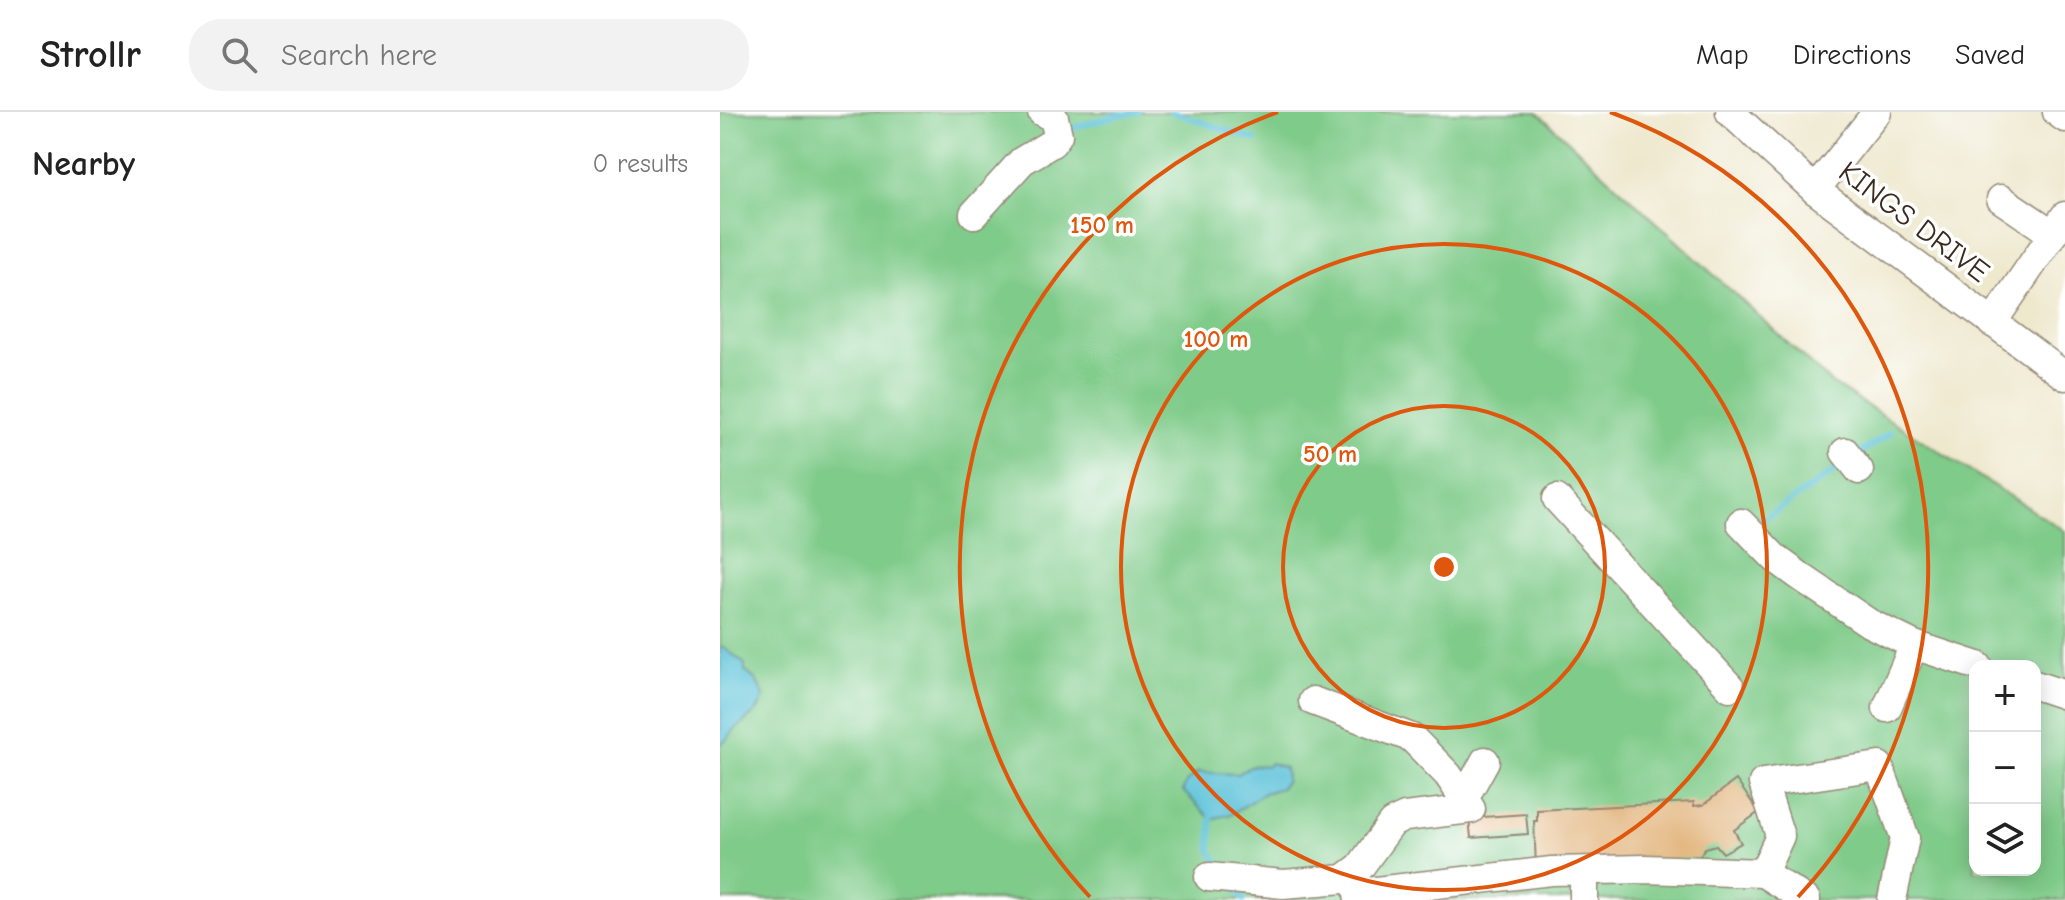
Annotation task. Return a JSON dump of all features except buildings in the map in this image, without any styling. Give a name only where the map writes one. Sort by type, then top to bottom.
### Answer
[{"type":"street","name":"KINGS DRIVE","points":[[1730,112],[1815,190],[2065,376]]},
{"type":"street","points":[[1815,190],[1877,112]]},
{"type":"street","points":[[2057,112],[2065,118]]},
{"type":"street","points":[[974,214],[1022,161],[1052,143],[1060,128]]},
{"type":"street","points":[[1992,323],[2059,225],[2001,199]]},
{"type":"street","points":[[1557,499],[1730,687]]},
{"type":"street","points":[[1748,531],[1784,564],[1869,623],[1914,645],[1969,663]]},
{"type":"street","points":[[1887,708],[1914,645]]},
{"type":"street","points":[[2041,687],[2065,695]]},
{"type":"street","points":[[1313,701],[1412,738],[1432,756],[1471,809],[1405,817],[1392,823],[1360,867],[1356,889]]},
{"type":"street","points":[[1464,799],[1485,761]]},
{"type":"street","points":[[1763,873],[1780,836],[1763,783],[1879,766],[1905,838],[1892,900]]},
{"type":"street","points":[[1303,900],[1356,889],[1489,876],[1645,869],[1763,873],[1806,900]]},
{"type":"street","points":[[1584,871],[1584,900]]},
{"type":"street","points":[[1211,877],[1283,884],[1344,879],[1356,889]]},
{"type":"green space","points":[[720,112],[1537,112],[1830,382],[2065,531],[2065,900],[720,900]]},
{"type":"water","points":[[723,647],[745,664],[745,671],[756,680],[764,696],[757,710],[720,745],[720,648]]},
{"type":"water","points":[[1270,763],[1285,768],[1286,780],[1281,788],[1264,793],[1232,814],[1211,819],[1183,791],[1186,782],[1198,772],[1237,774]]},
{"type":"waterway","points":[[1073,128],[1138,112]]},
{"type":"waterway","points":[[1172,112],[1255,140]]},
{"type":"waterway","points":[[1857,455],[1890,433]]},
{"type":"waterway","points":[[1755,525],[1845,464]]},
{"type":"waterway","points":[[1211,819],[1211,851],[1222,868]]},
{"type":"waterway","points":[[1235,887],[1244,900]]}]
